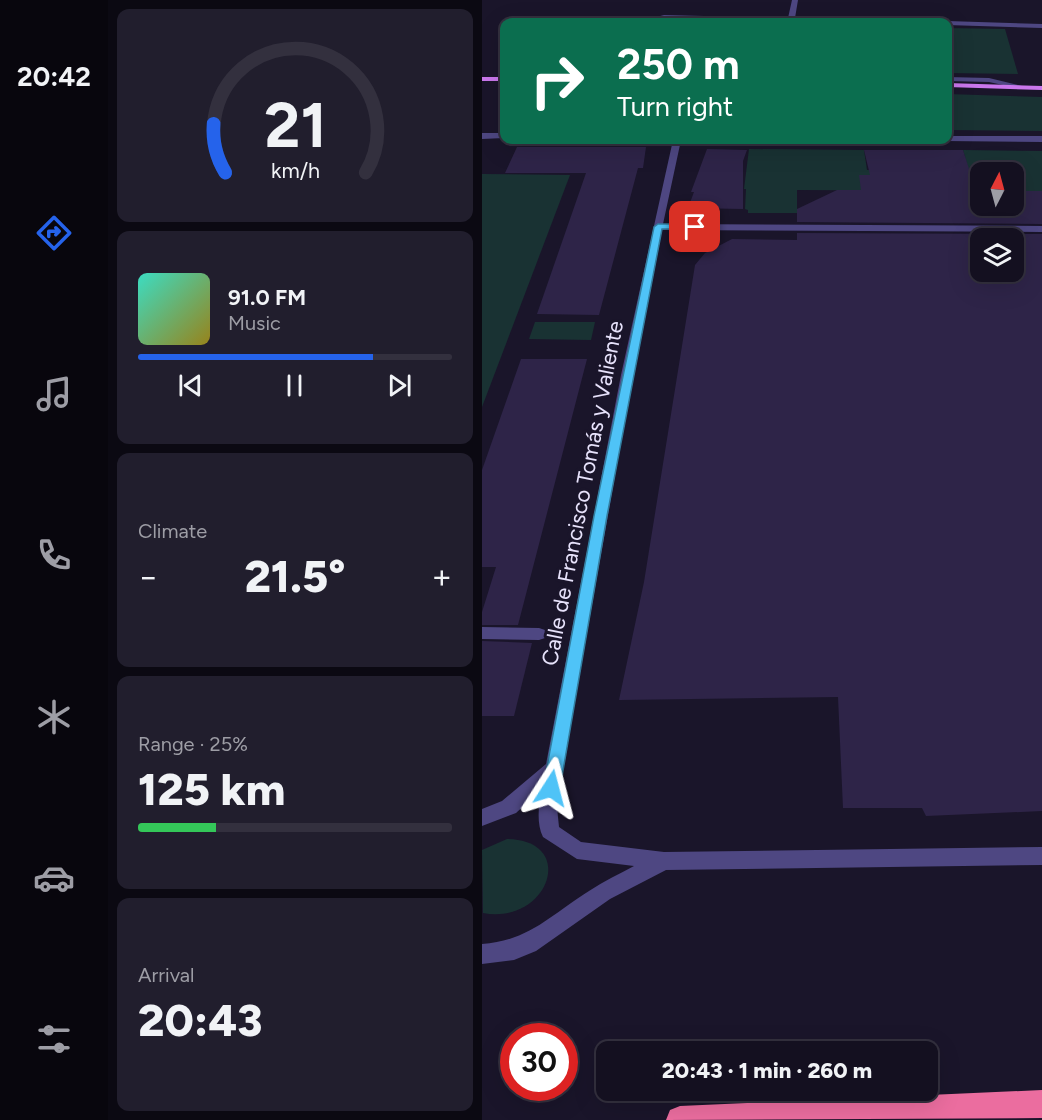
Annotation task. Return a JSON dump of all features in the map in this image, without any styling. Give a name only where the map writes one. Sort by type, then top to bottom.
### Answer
[{"type":"highway","points":[[680,1120],[1043,1104]]},
{"type":"main road","points":[[482,74],[500,74]]},
{"type":"main road","points":[[482,79],[500,79]]},
{"type":"main road","points":[[952,88],[1022,87],[1043,90]]},
{"type":"main road","points":[[952,88],[1043,90]]},
{"type":"street","points":[[792,18],[796,0]]},
{"type":"street","points":[[656,18],[664,16],[728,18]]},
{"type":"street","points":[[952,23],[1043,26]]},
{"type":"street","points":[[952,79],[989,80],[1022,87]]},
{"type":"street","points":[[482,136],[500,136]]},
{"type":"street","points":[[952,139],[1043,139]]},
{"type":"street","name":"Calle de Francisco Tomás y Valiente","points":[[664,861],[577,850],[550,831],[548,807],[658,227],[676,144]]},
{"type":"street","points":[[658,227],[1043,230]]},
{"type":"street","points":[[482,633],[539,634]]},
{"type":"street","points":[[482,818],[509,807],[554,768]]},
{"type":"street","points":[[482,954],[516,950],[542,936],[596,897],[664,861],[1043,856]]},
{"type":"green space","points":[[952,28],[1005,29],[1018,74],[952,73]]},
{"type":"green space","points":[[952,94],[1042,97],[1042,131],[952,130]]},
{"type":"green space","points":[[749,149],[864,150],[867,170],[969,171],[963,150],[1042,151],[1042,191],[1024,191],[1024,162],[970,162],[970,191],[797,190],[797,213],[748,213],[745,209],[746,189],[744,189]]},
{"type":"green space","points":[[482,174],[570,175],[482,407]]},
{"type":"green space","points":[[535,322],[595,322],[591,340],[529,339]]},
{"type":"green space","points":[[507,839],[529,843],[542,853],[548,866],[546,881],[538,895],[525,907],[506,913],[483,913],[482,850]]},
{"type":"building","points":[[517,147],[646,147],[643,168],[638,168],[599,315],[537,314],[586,173],[505,173]]},
{"type":"building","points":[[707,149],[747,150],[743,161],[743,209],[688,208],[694,192],[691,192]]},
{"type":"building","points":[[864,150],[963,150],[970,172],[970,216],[1024,216],[1024,191],[1043,191],[1043,224],[797,222],[797,209],[837,190],[861,190],[859,175],[870,175]]},
{"type":"building","points":[[797,233],[970,234],[970,282],[1024,282],[1024,234],[1043,234],[1043,811],[926,816],[922,808],[843,808],[838,697],[619,700],[644,582],[695,265],[705,253],[732,239],[797,240]]},
{"type":"building","points":[[521,359],[587,359],[518,625],[482,625],[482,612],[496,567],[482,567],[482,470]]},
{"type":"building","points":[[482,641],[532,643],[514,716],[482,716]]},
{"type":"route","points":[[551,788],[600,516],[658,227],[695,227]]}]
